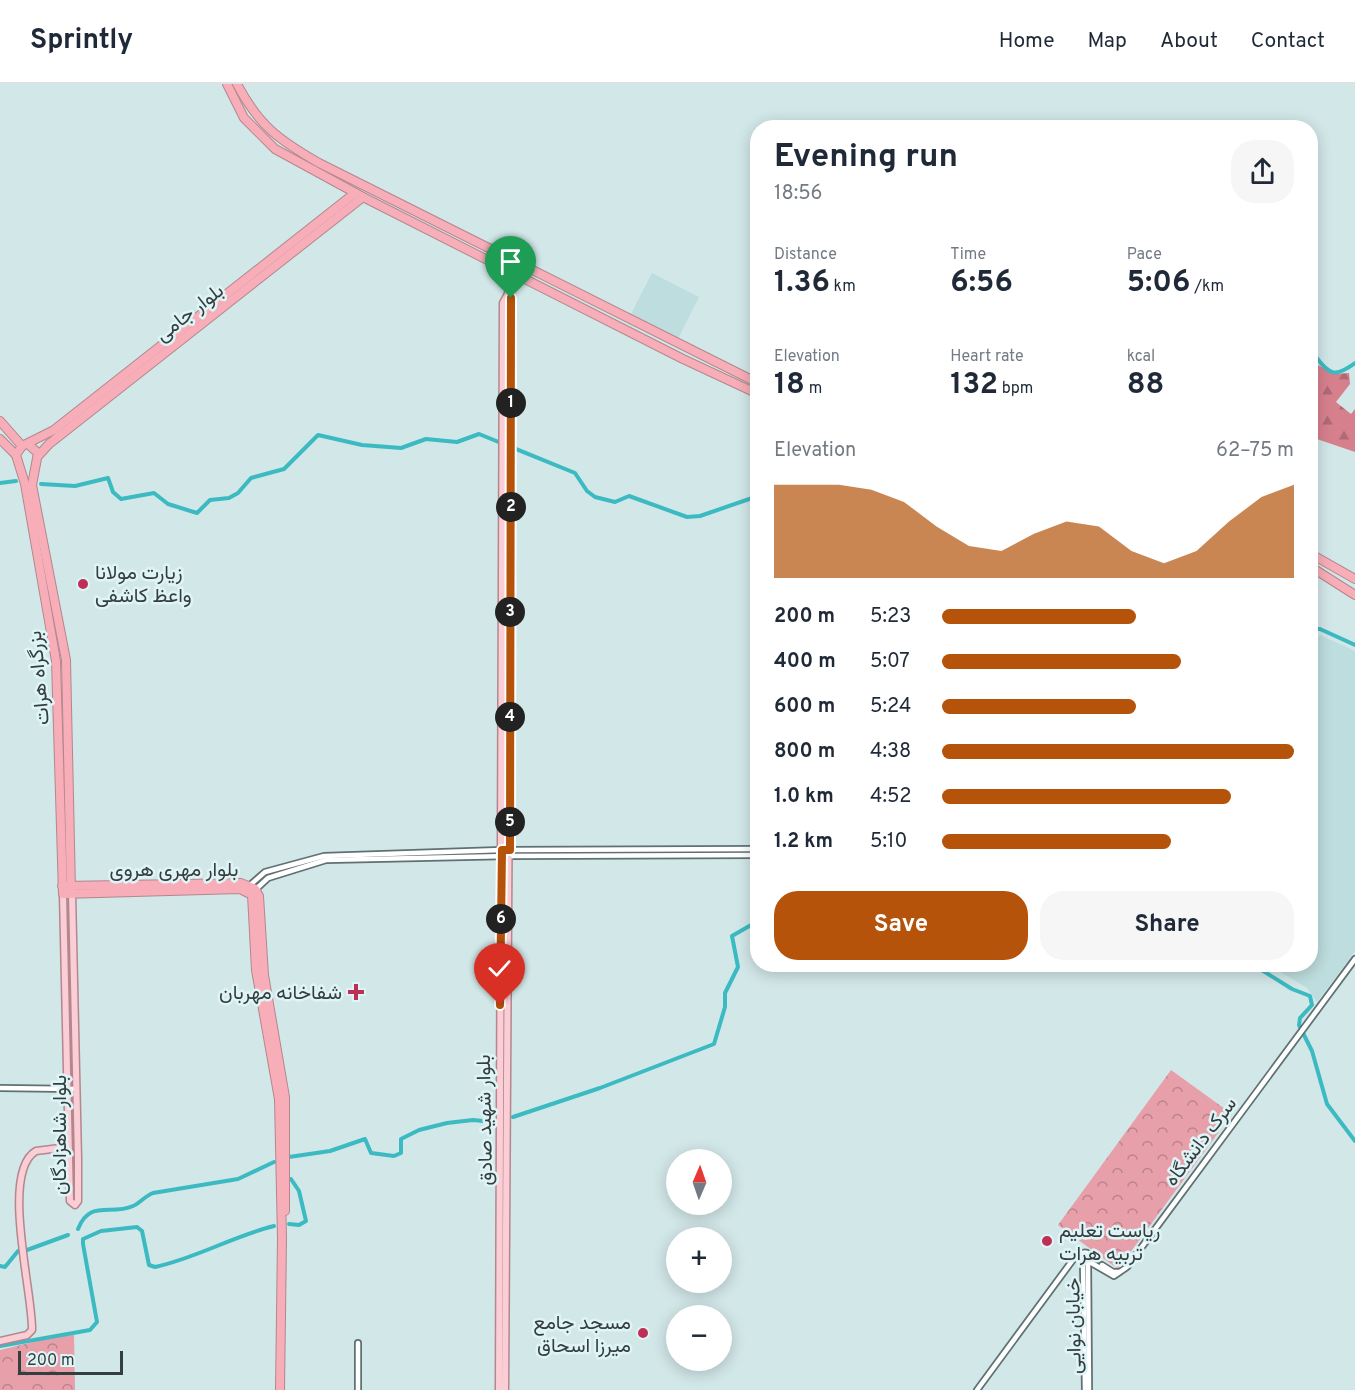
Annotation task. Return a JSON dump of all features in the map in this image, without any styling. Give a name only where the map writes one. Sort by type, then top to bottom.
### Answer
[{"type":"highway","points":[[227,84],[244,118],[259,136],[285,155],[518,276],[750,390]]},
{"type":"highway","points":[[237,84],[253,113],[267,130],[282,142],[527,266],[624,318],[750,378]]},
{"type":"highway","name":"بلوار جامی","points":[[26,446],[54,430],[355,193]]},
{"type":"highway","name":"بلوار جامی","points":[[38,456],[49,444],[363,197]]},
{"type":"highway","points":[[0,421],[26,446],[37,450],[35,465],[24,467],[0,439]]},
{"type":"highway","points":[[17,459],[26,446]]},
{"type":"highway","name":"بزرگراه هرات","points":[[17,459],[25,484],[56,661],[62,721]]},
{"type":"highway","name":"بزرگراه هرات","points":[[35,465],[32,485],[64,641],[62,721],[67,890]]},
{"type":"highway","points":[[1318,558],[1354,578]]},
{"type":"highway","points":[[1318,571],[1355,595]]},
{"type":"highway","name":"بلوار مهری هروی","points":[[67,890],[251,890],[256,970],[279,1100],[282,1239],[280,1390]]},
{"type":"main road","points":[[508,293],[527,266]]},
{"type":"main road","name":"بلوار شهید صادق","points":[[505,1390],[512,300],[508,293]]},
{"type":"main road","name":"بلوار شهید صادق","points":[[499,1390],[503,303],[508,293]]},
{"type":"main road","name":"بلوار شاهزادگان","points":[[67,890],[76,1089],[78,1201],[75,1205],[70,1201],[68,1147],[67,890]]},
{"type":"main road","points":[[0,1341],[27,1335],[32,1330],[18,1210],[27,1162],[36,1151],[68,1147]]},
{"type":"street","points":[[509,853],[750,849]]},
{"type":"street","points":[[251,890],[268,878],[326,860],[502,853],[750,855]]},
{"type":"street","name":"سرک دانشگاه","points":[[1122,1272],[1355,959]]},
{"type":"street","points":[[0,1088],[76,1089]]},
{"type":"street","points":[[977,1390],[1075,1257],[1086,1259],[1113,1272],[1122,1272]]},
{"type":"street","points":[[1086,1259],[1114,1276],[1122,1272]]},
{"type":"street","name":"خیابان نوایی","points":[[1086,1259],[1087,1390]]},
{"type":"street","name":"خیابان نوایی","points":[[1086,1259],[1087,1390]]},
{"type":"street","points":[[1087,1274],[1093,1267],[1100,1266]]},
{"type":"street","points":[[358,1343],[358,1390]]},
{"type":"shaded area","points":[[652,273],[699,297],[678,339],[631,314]]},
{"type":"shaded area","points":[[1320,635],[1355,651],[1355,951],[1317,1002],[1307,988],[1281,972],[1318,972],[1318,637]]},
{"type":"green space","points":[[1318,365],[1335,374],[1349,373],[1350,384],[1336,402],[1351,414],[1355,409],[1355,452],[1318,439]]},
{"type":"green space","points":[[1171,1070],[1232,1114],[1118,1269],[1058,1225]]},
{"type":"green space","points":[[74,1335],[75,1390],[0,1390],[0,1350],[58,1336]]},
{"type":"waterway","points":[[1318,359],[1325,368],[1334,372],[1343,371],[1355,363]]},
{"type":"waterway","points":[[41,484],[75,486],[108,478],[113,492],[121,499],[154,493],[168,504],[197,513],[210,500],[229,498],[238,493],[251,478],[284,469],[318,435],[362,445],[401,448],[426,439],[457,442],[479,434],[575,473],[587,491],[595,497],[615,502],[629,496],[687,517],[700,516],[750,499]]},
{"type":"waterway","points":[[0,483],[16,481]]},
{"type":"waterway","points":[[1318,629],[1355,645]]},
{"type":"waterway","points":[[513,1117],[600,1088],[714,1044],[725,1007],[725,993],[738,967],[732,936],[750,926]]},
{"type":"waterway","points":[[1265,972],[1292,989],[1310,996],[1312,1005],[1300,1018],[1299,1025],[1312,1051],[1327,1104],[1355,1141]]},
{"type":"waterway","points":[[289,1157],[330,1151],[365,1139],[371,1153],[394,1156],[401,1153],[401,1139],[419,1130],[473,1120],[494,1122]]},
{"type":"waterway","points":[[78,1229],[88,1214],[95,1211],[125,1209],[153,1193],[238,1179],[274,1162]]},
{"type":"waterway","points":[[289,1224],[299,1225],[306,1221],[299,1191],[291,1179]]},
{"type":"waterway","points":[[0,1346],[90,1330],[97,1322],[83,1239],[101,1231],[137,1227],[142,1231],[149,1265],[155,1267],[274,1226]]},
{"type":"waterway","points":[[27,1250],[68,1235]]},
{"type":"waterway","points":[[0,1266],[5,1267],[18,1251]]},
{"type":"place","name":"زیارت مولانا واعظ کاشفی","points":[[83,584]]},
{"type":"place","name":"شفاخانه مهربان","points":[[356,992]]},
{"type":"place","name":"ریاست تعلیم تربیه هرات","points":[[1047,1241]]},
{"type":"place","name":"مسجد جامع میرزا اسحاق","points":[[643,1333]]},
{"type":"route","points":[[500,1005],[502,850],[510,850],[511,298]]}]
